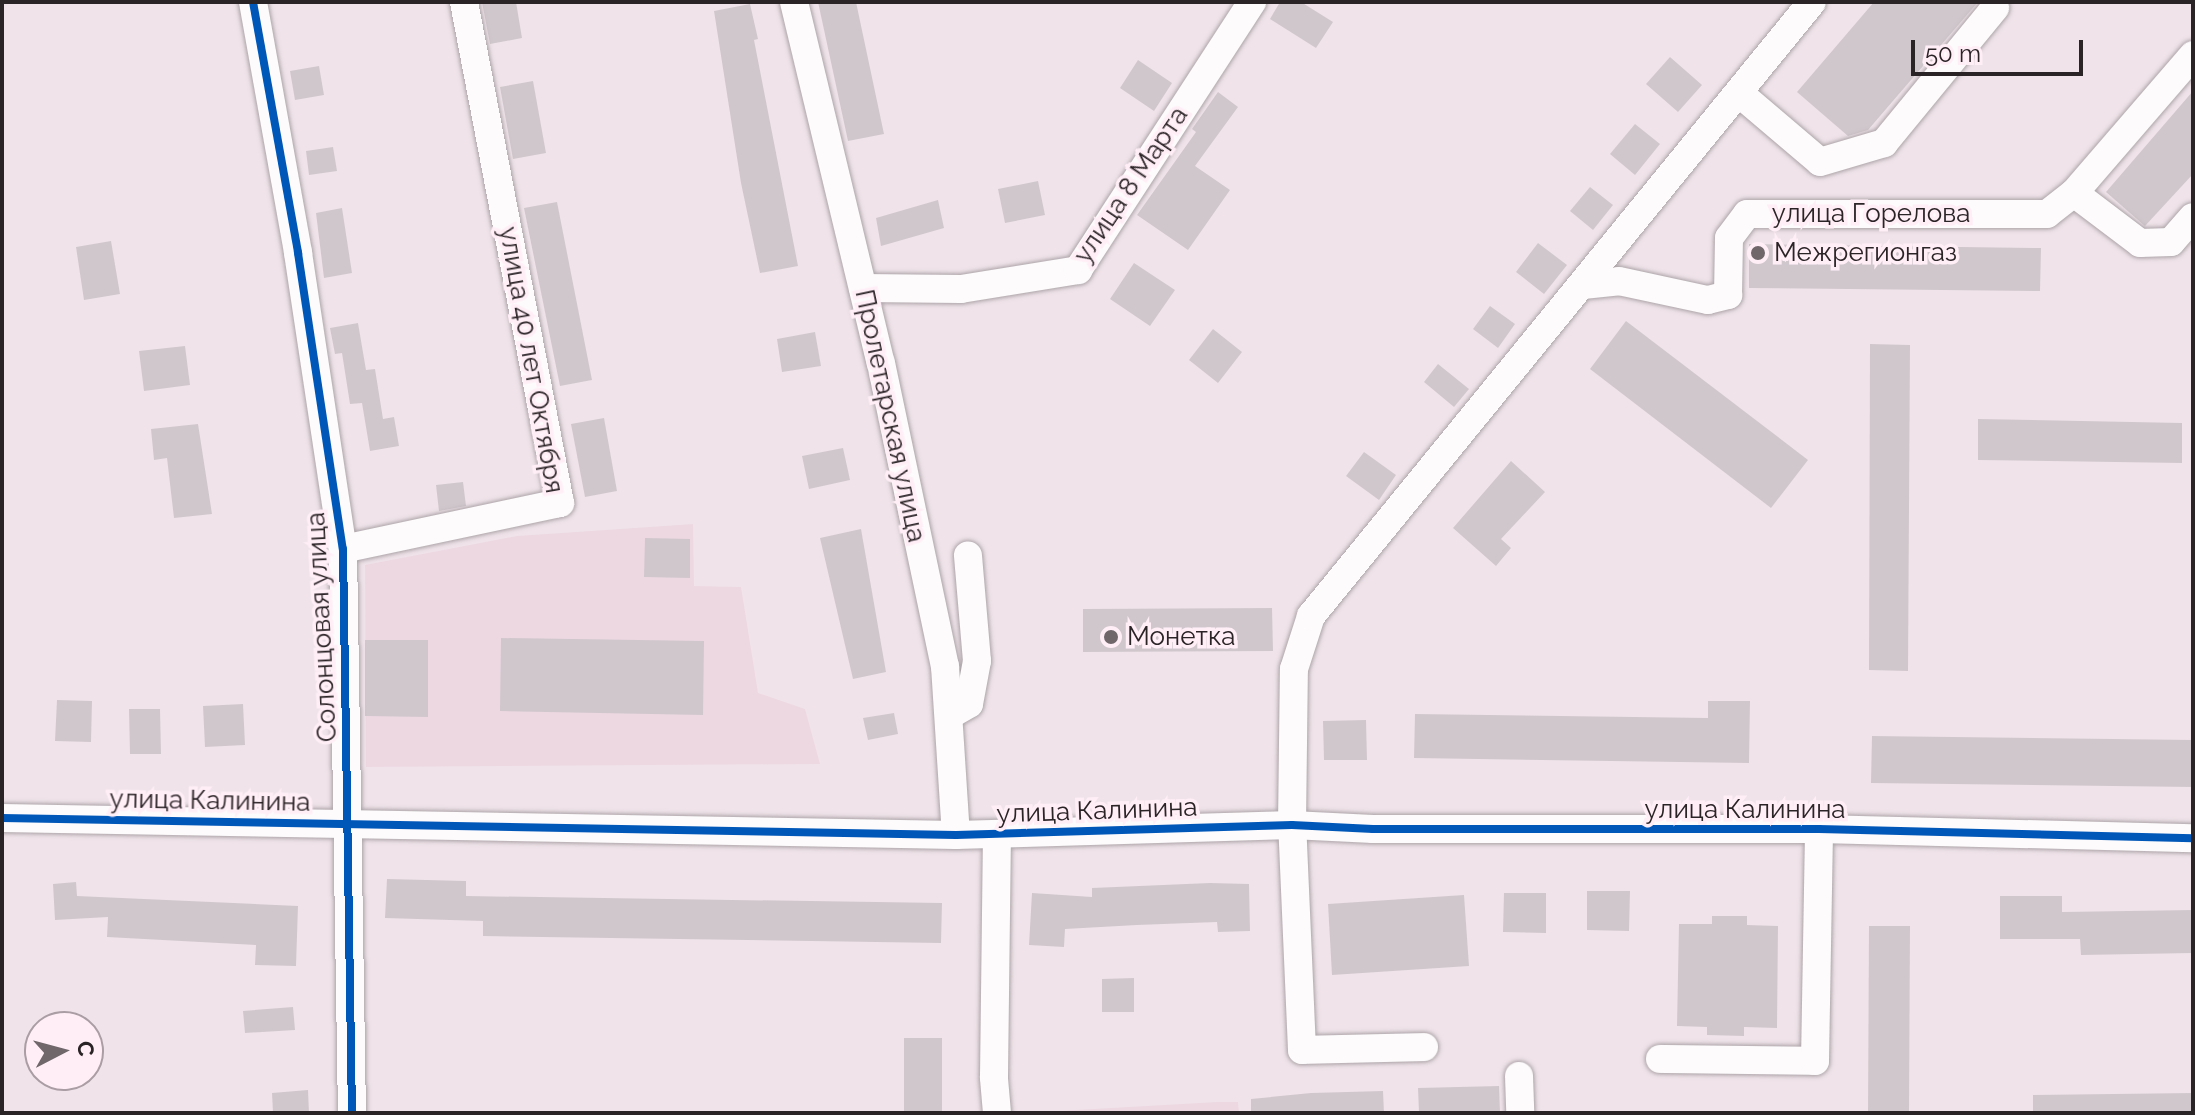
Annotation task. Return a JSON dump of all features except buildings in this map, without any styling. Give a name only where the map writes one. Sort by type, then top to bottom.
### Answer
[{"type":"street","name":"Солонцовая улица","points":[[253,2],[300,267],[343,549],[352,1113]]},
{"type":"street","name":"улица 40 лет Октября","points":[[343,549],[560,503],[464,2]]},
{"type":"street","name":"Пролетарская улица","points":[[794,2],[863,288],[945,666],[956,835]]},
{"type":"street","name":"улица 8 Марта","points":[[863,288],[961,289],[1078,270],[1252,2]]},
{"type":"street","points":[[1424,1047],[1302,1050],[1292,825],[1294,669],[1311,616],[1812,2]]},
{"type":"street","points":[[1739,93],[1820,162],[1884,143],[1995,8]]},
{"type":"street","points":[[2193,55],[2074,193],[2140,243],[2171,242],[2193,217]]},
{"type":"street","name":"улица Горелова","points":[[1583,285],[1619,281],[1708,300],[1728,295],[1729,238],[1747,214],[2047,214],[2074,193]]},
{"type":"street","points":[[950,715],[969,704],[977,661],[968,555]]},
{"type":"street","name":"улица Калинина","points":[[2,818],[956,835],[1292,825],[1373,829],[1819,829],[2193,838]]},
{"type":"street","points":[[1660,1059],[1815,1061],[1819,829]]},
{"type":"street","points":[[997,835],[994,1077],[997,1113]]},
{"type":"street","points":[[1519,1076],[1520,1113]]},
{"type":"shaded area","points":[[693,524],[694,586],[741,587],[758,693],[805,709],[820,764],[366,767],[365,565],[517,536]]},
{"type":"shaded area","points":[[1238,1102],[1239,1113],[1022,1113]]},
{"type":"cycle path","points":[[253,2],[298,253],[343,549],[352,1113]]},
{"type":"cycle path","points":[[2,818],[956,835],[1292,825],[1373,829],[1819,829],[2193,838]]},
{"type":"place","name":"Межрегионгаз","points":[[1758,253]]},
{"type":"place","name":"Монетка","points":[[1111,637]]}]
